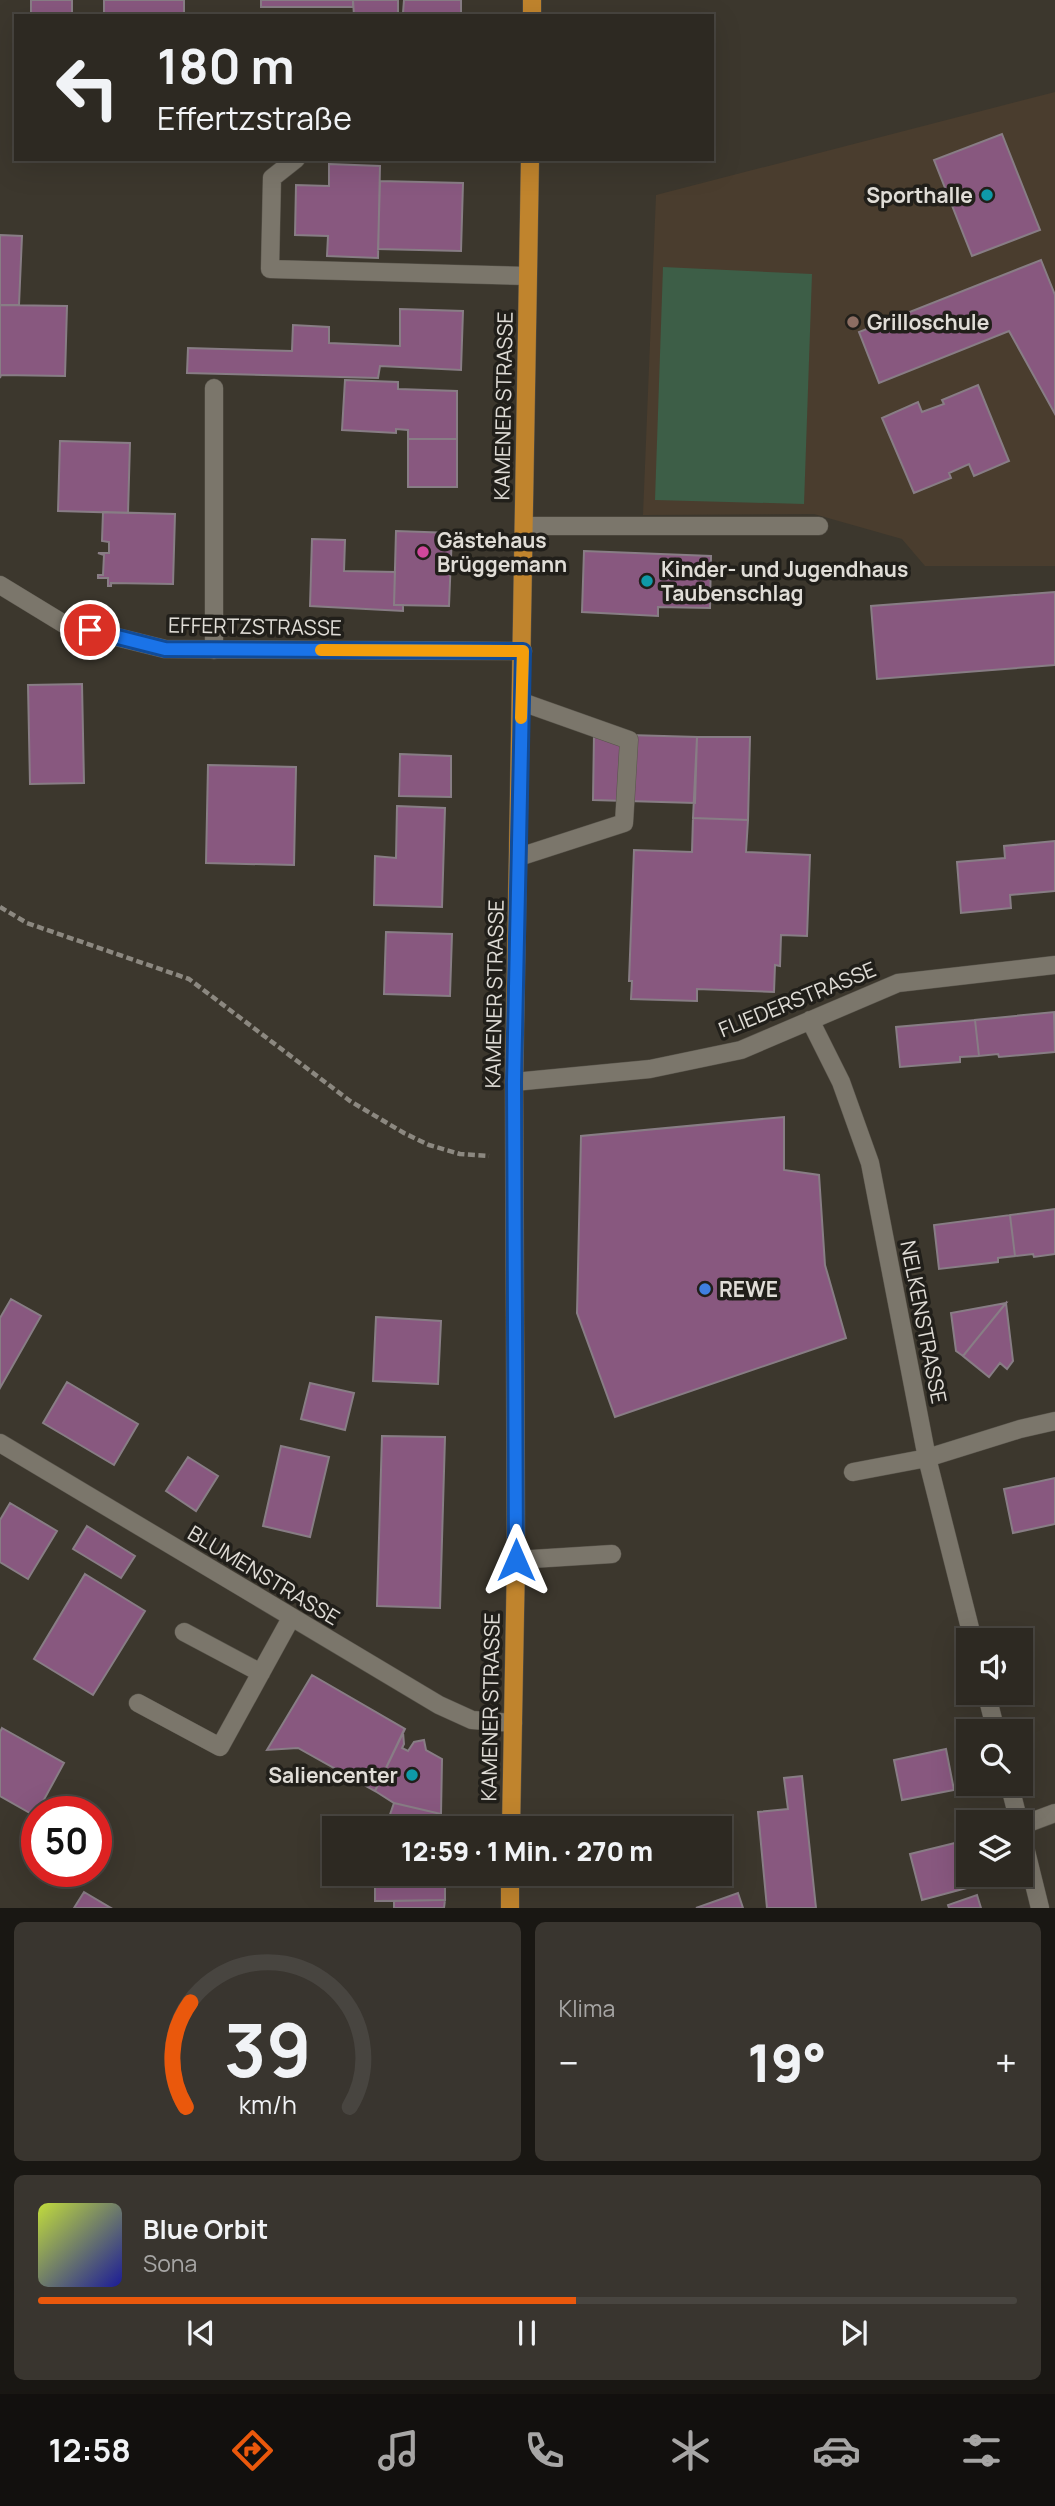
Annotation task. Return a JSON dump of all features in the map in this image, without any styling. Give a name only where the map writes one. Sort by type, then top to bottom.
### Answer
[{"type":"main road","name":"KAMENER STRASSE","points":[[511,1816],[516,1560],[514,1082],[530,161]]},
{"type":"main road","points":[[510,1886],[510,1908]]},
{"type":"street","points":[[293,161],[272,178],[270,269],[527,276]]},
{"type":"street","points":[[214,388],[214,650]]},
{"type":"street","points":[[524,526],[819,526]]},
{"type":"street","name":"EFFERTZSTRASSE","points":[[0,585],[64,624],[165,649],[523,651]]},
{"type":"street","points":[[519,857],[624,823],[629,740],[522,702]]},
{"type":"street","name":"FLIEDERSTRASSE","points":[[514,1082],[663,1066],[741,1050],[898,983],[1055,965]]},
{"type":"street","name":"NELKENSTRASSE","points":[[810,1020],[841,1082],[870,1163],[926,1458],[970,1628]]},
{"type":"street","points":[[853,1472],[926,1458],[1055,1421]]},
{"type":"street","name":"BLUMENSTRASSE","points":[[0,1443],[439,1705],[472,1720],[513,1723]]},
{"type":"street","points":[[516,1560],[611,1554]]},
{"type":"street","points":[[138,1703],[220,1747],[291,1618]]},
{"type":"street","points":[[184,1632],[261,1673]]},
{"type":"street","points":[[1033,1821],[1055,1813]]},
{"type":"street","points":[[1033,1879],[1040,1908]]},
{"type":"path","points":[[0,907],[27,923],[190,979],[349,1101],[404,1133],[429,1145],[460,1154],[514,1157]]},
{"type":"shaded area","name":"Grilloschule","points":[[1055,92],[1055,566],[925,566],[902,539],[814,514],[643,515],[656,195]]},
{"type":"green space","points":[[663,267],[812,274],[804,504],[655,500]]},
{"type":"building","points":[[31,0],[72,0],[72,14],[31,14]]},
{"type":"building","points":[[104,0],[184,0],[184,14],[104,14]]},
{"type":"building","points":[[261,0],[353,0],[353,7],[261,7]]},
{"type":"building","points":[[353,0],[398,0],[398,14],[354,14]]},
{"type":"building","points":[[404,0],[461,0],[461,14],[403,13]]},
{"type":"building","name":"Sporthalle","points":[[1002,134],[1040,230],[972,256],[934,160]]},
{"type":"building","points":[[329,164],[380,166],[378,258],[327,256],[328,236],[295,235],[296,185],[329,186]]},
{"type":"building","points":[[380,181],[463,183],[461,251],[378,249]]},
{"type":"building","points":[[0,235],[22,236],[19,305],[0,305]]},
{"type":"building","points":[[1041,260],[1055,295],[1055,414],[1009,331],[879,383],[859,332]]},
{"type":"building","points":[[0,305],[67,306],[65,376],[1,375],[0,378]]},
{"type":"building","points":[[400,309],[463,311],[461,370],[380,366],[378,378],[187,373],[188,348],[292,351],[293,325],[329,327],[329,343],[400,346]]},
{"type":"building","points":[[345,380],[398,382],[398,389],[457,391],[457,439],[408,439],[408,430],[396,429],[396,433],[342,430]]},
{"type":"building","points":[[978,385],[1009,461],[974,476],[969,464],[949,473],[951,478],[914,493],[882,418],[918,402],[922,412],[944,404],[942,400]]},
{"type":"building","name":"Gästehaus Brüggemann","points":[[408,439],[457,439],[457,487],[408,487]]},
{"type":"building","points":[[60,441],[130,443],[128,513],[58,511]]},
{"type":"building","points":[[103,512],[175,514],[173,584],[111,583],[111,586],[108,586],[108,578],[98,578],[98,575],[103,575],[104,555],[98,553],[109,553],[109,542],[102,541]]},
{"type":"building","name":"Gästehaus Brüggemann","points":[[396,531],[452,533],[449,606],[394,605]]},
{"type":"building","points":[[312,539],[345,540],[344,571],[395,572],[394,605],[403,605],[403,611],[310,606]]},
{"type":"building","name":"Kinder- und Jugendhaus Taubenschlag","points":[[584,551],[711,556],[710,608],[658,607],[658,616],[582,612]]},
{"type":"building","points":[[1055,592],[1055,665],[877,679],[871,606]]},
{"type":"building","points":[[82,684],[84,783],[30,784],[28,685]]},
{"type":"building","points":[[594,734],[697,737],[695,803],[593,800]]},
{"type":"building","points":[[697,737],[750,737],[748,820],[693,818]]},
{"type":"building","points":[[400,754],[451,756],[451,797],[399,796]]},
{"type":"building","points":[[208,765],[296,767],[294,865],[206,863]]},
{"type":"building","points":[[397,806],[445,808],[442,907],[374,905],[375,856],[396,858]]},
{"type":"building","points":[[693,818],[748,820],[746,852],[810,855],[807,936],[781,935],[780,966],[775,965],[774,992],[697,989],[697,1001],[631,999],[632,981],[629,981],[634,850],[692,852]]},
{"type":"building","points":[[1055,841],[1055,891],[1010,895],[1011,908],[961,913],[957,862],[1005,858],[1004,846]]},
{"type":"building","points":[[386,932],[452,934],[450,996],[384,994]]},
{"type":"building","points":[[1054,1012],[1055,1052],[979,1056],[975,1020]]},
{"type":"building","points":[[975,1020],[979,1056],[960,1057],[960,1062],[900,1067],[896,1027]]},
{"type":"building","name":"REWE","points":[[784,1117],[784,1170],[819,1175],[825,1265],[846,1338],[615,1417],[577,1313],[581,1136]]},
{"type":"building","points":[[1055,1209],[1055,1254],[1015,1256],[1010,1215]]},
{"type":"building","points":[[1010,1215],[1015,1256],[998,1258],[998,1262],[939,1269],[934,1225]]},
{"type":"building","points":[[11,1299],[41,1316],[0,1388],[0,1318]]},
{"type":"building","points":[[1006,1303],[1013,1361],[1007,1369],[1000,1363],[989,1377],[963,1356]]},
{"type":"building","points":[[1006,1303],[963,1356],[956,1351],[951,1313]]},
{"type":"building","points":[[376,1317],[441,1321],[438,1384],[373,1381]]},
{"type":"building","points":[[67,1382],[138,1424],[114,1465],[43,1423]]},
{"type":"building","points":[[310,1383],[354,1393],[345,1430],[301,1419]]},
{"type":"building","points":[[382,1436],[445,1437],[440,1608],[377,1606]]},
{"type":"building","points":[[281,1446],[329,1457],[310,1537],[263,1526]]},
{"type":"building","points":[[188,1457],[218,1476],[196,1511],[166,1491]]},
{"type":"building","points":[[1055,1478],[1055,1524],[1013,1533],[1004,1489]]},
{"type":"building","points":[[10,1503],[57,1531],[28,1579],[0,1562],[0,1520]]},
{"type":"building","points":[[87,1526],[135,1556],[121,1578],[73,1549]]},
{"type":"building","points":[[85,1574],[145,1611],[93,1695],[34,1659]]},
{"type":"building","points":[[312,1675],[405,1729],[375,1791],[298,1748],[267,1750]]},
{"type":"building","points":[[2,1728],[64,1763],[46,1796],[21,1796],[21,1808],[0,1796]]},
{"type":"building","name":"Saliencenter","points":[[403,1732],[402,1748],[408,1751],[414,1742],[424,1740],[426,1750],[442,1759],[441,1814],[394,1803],[375,1791]]},
{"type":"building","points":[[946,1749],[954,1790],[902,1800],[894,1760]]},
{"type":"building","points":[[802,1776],[816,1908],[767,1908],[758,1812],[788,1809],[784,1778]]},
{"type":"building","points":[[394,1803],[441,1814],[441,1816],[390,1816]]},
{"type":"building","points":[[956,1843],[956,1887],[971,1887],[922,1900],[910,1854]]},
{"type":"building","points":[[375,1886],[445,1886],[445,1900],[375,1901]]},
{"type":"building","points":[[84,1892],[111,1908],[74,1908]]},
{"type":"building","points":[[738,1893],[743,1908],[696,1908]]},
{"type":"building","points":[[977,1895],[981,1908],[949,1908],[948,1905]]},
{"type":"building","points":[[445,1900],[444,1908],[394,1908],[394,1901]]},
{"type":"slow traffic","points":[[321,650],[523,651],[521,718]]},
{"type":"place","name":"Sporthalle","points":[[987,195]]},
{"type":"place","name":"Grilloschule","points":[[853,322]]},
{"type":"place","name":"Gästehaus Brüggemann","points":[[423,552]]},
{"type":"place","name":"Kinder- und Jugendhaus Taubenschlag","points":[[647,581]]},
{"type":"place","name":"REWE","points":[[705,1289]]},
{"type":"place","name":"Saliencenter","points":[[412,1775]]},
{"type":"route","points":[[90,630],[165,649],[523,651],[514,1082],[516,1560]]}]
